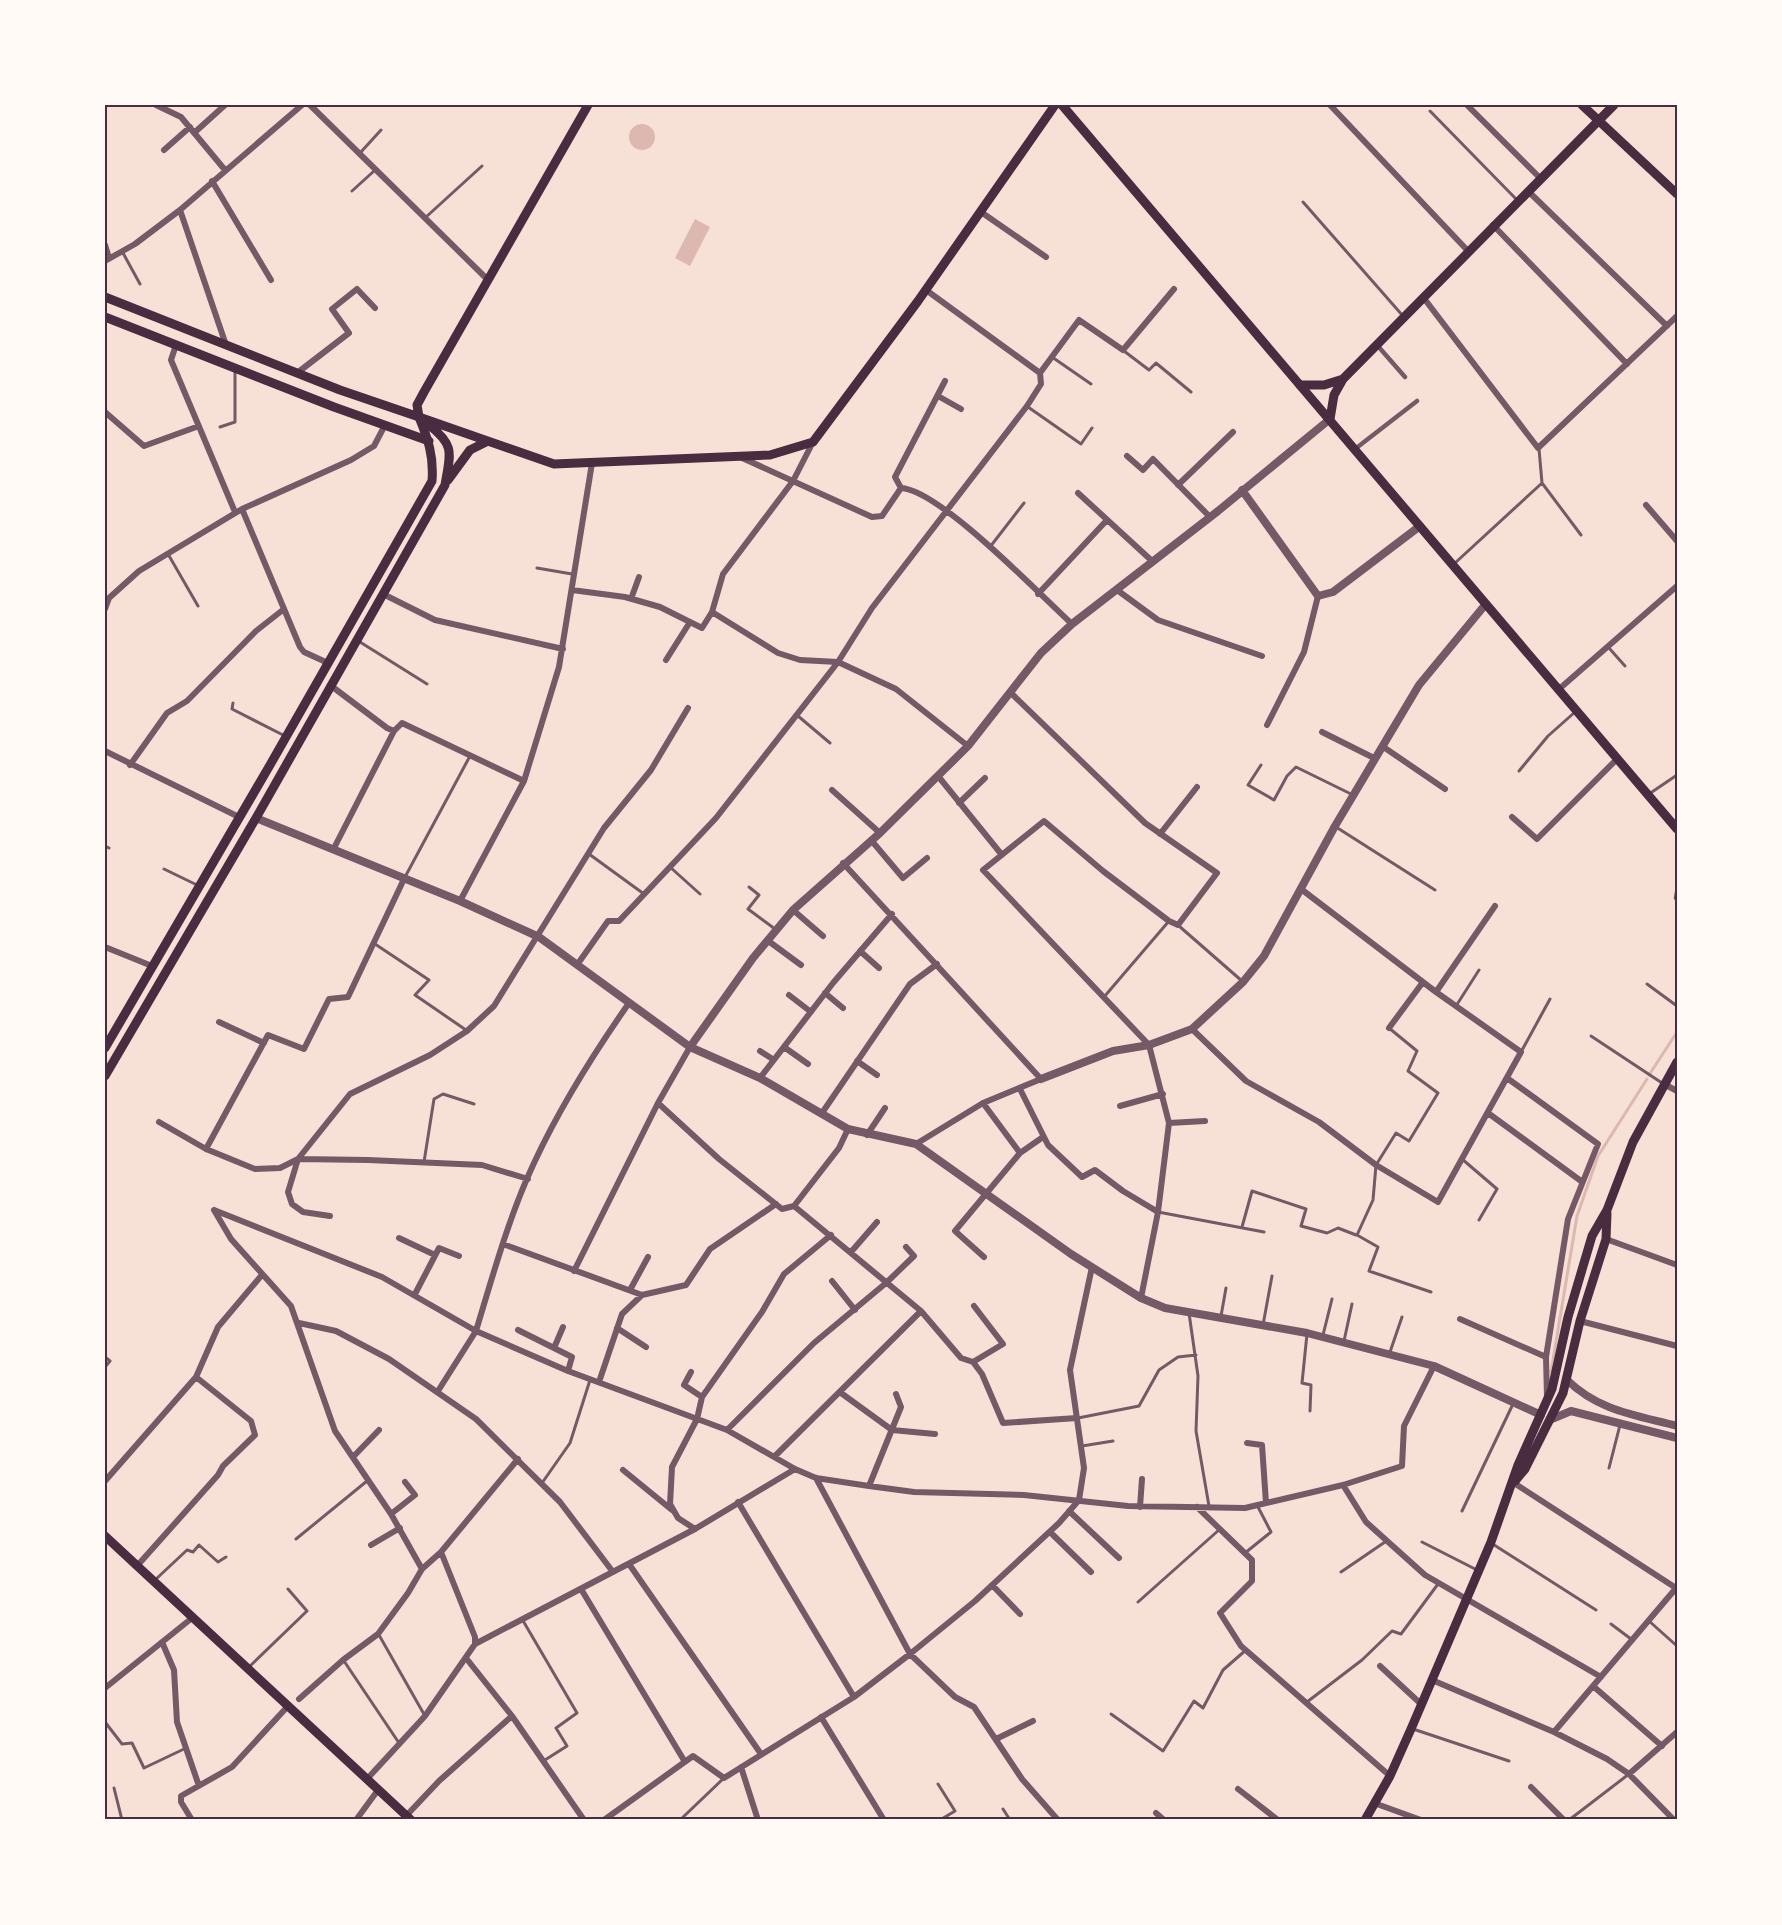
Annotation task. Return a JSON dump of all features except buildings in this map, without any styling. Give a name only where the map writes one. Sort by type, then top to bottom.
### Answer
[{"type":"main road","points":[[105,1048],[432,481],[433,462],[429,441],[419,417],[417,405],[588,105]]},
{"type":"main road","points":[[105,297],[340,390],[554,464],[770,455],[813,442],[926,290],[1055,105]]},
{"type":"main road","points":[[1062,105],[1677,829]]},
{"type":"main road","points":[[1582,105],[1677,194]]},
{"type":"main road","points":[[1330,418],[1334,395],[1343,379],[1492,225],[1614,105]]},
{"type":"main road","points":[[105,317],[334,407],[429,441],[457,432]]},
{"type":"main road","points":[[1300,385],[1324,385],[1343,379]]},
{"type":"main road","points":[[334,407],[340,390]]},
{"type":"main road","points":[[419,417],[445,437],[449,454],[445,485]]},
{"type":"main road","points":[[105,1076],[256,818],[445,485],[465,456],[486,442]]},
{"type":"main road","points":[[1365,1820],[1390,1776],[1411,1729],[1491,1542],[1514,1483],[1518,1465],[1547,1401],[1557,1374],[1568,1317],[1592,1236],[1607,1210],[1633,1142],[1677,1062]]},
{"type":"main road","points":[[1514,1483],[1525,1469],[1552,1419],[1567,1380],[1580,1321],[1606,1239],[1607,1210]]},
{"type":"main road","points":[[106,1539],[409,1818]]},
{"type":"street","points":[[156,105],[182,117],[225,170]]},
{"type":"street","points":[[164,150],[225,105]]},
{"type":"street","points":[[105,245],[107,260],[180,210],[302,105]]},
{"type":"street","points":[[310,105],[374,171],[487,279]]},
{"type":"street","points":[[1330,105],[1468,250]]},
{"type":"street","points":[[1467,105],[1540,178]]},
{"type":"street","points":[[212,181],[271,280]]},
{"type":"street","points":[[1527,190],[1667,326]]},
{"type":"street","points":[[180,210],[226,345]]},
{"type":"street","points":[[981,212],[1046,257]]},
{"type":"street","points":[[1492,225],[1627,364]]},
{"type":"street","points":[[577,964],[609,921],[619,921],[716,818],[797,715],[838,662],[872,608],[1026,406],[1041,384],[1040,373],[1079,320],[1122,350],[1174,288]]},
{"type":"street","points":[[297,373],[350,333],[332,309],[336,304],[357,289],[375,308]]},
{"type":"street","points":[[926,290],[1040,373]]},
{"type":"street","points":[[1423,297],[1538,448],[1677,316]]},
{"type":"street","points":[[176,345],[171,360],[199,426],[304,652],[328,663]]},
{"type":"street","points":[[1377,345],[1405,377]]},
{"type":"street","points":[[945,381],[895,477],[901,488],[914,491],[946,511],[1072,624]]},
{"type":"street","points":[[938,396],[961,409]]},
{"type":"street","points":[[1355,449],[1418,401]]},
{"type":"street","points":[[105,412],[144,446],[199,426]]},
{"type":"street","points":[[574,1271],[658,1102],[690,1047],[767,940],[793,910],[880,832],[968,746],[1041,653],[1072,624],[1117,590],[1151,560],[1210,517],[1330,418]]},
{"type":"street","points":[[105,609],[107,596],[140,571],[238,510],[351,460],[374,446],[385,425]]},
{"type":"street","points":[[1178,485],[1233,432]]},
{"type":"street","points":[[572,590],[631,599],[660,607],[702,628],[712,612],[723,574],[793,480],[813,442]]},
{"type":"street","points":[[1127,456],[1143,470],[1153,459],[1210,517]]},
{"type":"street","points":[[739,457],[877,518],[882,516],[901,488]]},
{"type":"street","points":[[460,901],[524,781],[564,649],[592,463]]},
{"type":"street","points":[[1242,490],[1318,596],[1304,652],[1267,725]]},
{"type":"street","points":[[1078,493],[1151,560]]},
{"type":"street","points":[[1646,505],[1677,541]]},
{"type":"street","points":[[1038,594],[1107,520]]},
{"type":"street","points":[[1318,596],[1333,591],[1420,526]]},
{"type":"street","points":[[631,599],[639,577]]},
{"type":"street","points":[[1558,690],[1677,586]]},
{"type":"street","points":[[1117,590],[1158,620],[1262,656]]},
{"type":"street","points":[[383,594],[435,620],[564,649]]},
{"type":"street","points":[[915,1144],[983,1103],[1113,1051],[1149,1045],[1192,1029],[1243,982],[1264,957],[1335,826],[1419,685],[1485,605]]},
{"type":"street","points":[[130,765],[167,713],[187,701],[256,632],[284,609]]},
{"type":"street","points":[[712,612],[778,653],[800,660],[838,662],[896,689],[968,746]]},
{"type":"street","points":[[666,660],[690,622]]},
{"type":"street","points":[[330,685],[394,731]]},
{"type":"street","points":[[1010,692],[1145,823],[1217,873],[1178,925],[1169,921],[1102,871],[1044,821],[983,870],[1149,1045],[1169,1123],[1158,1212],[1141,1298]]},
{"type":"street","points":[[330,1216],[303,1212],[292,1204],[288,1192],[298,1159],[350,1094],[430,1055],[467,1031],[494,1006],[604,828],[651,770],[688,708]]},
{"type":"street","points":[[333,850],[394,731],[402,723],[524,781]]},
{"type":"street","points":[[1322,732],[1374,758]]},
{"type":"street","points":[[1382,746],[1445,789]]},
{"type":"street","points":[[105,751],[239,817]]},
{"type":"street","points":[[1512,817],[1537,839],[1617,759]]},
{"type":"street","points":[[938,776],[1002,855]]},
{"type":"street","points":[[960,803],[985,778]]},
{"type":"street","points":[[1160,834],[1197,787]]},
{"type":"street","points":[[832,790],[880,832]]},
{"type":"street","points":[[256,818],[460,901],[538,937],[690,1047],[760,1078],[848,1129],[915,1144],[1092,1267],[1141,1298],[1165,1308],[1307,1333],[1434,1366],[1541,1415]]},
{"type":"street","points":[[871,840],[903,878],[927,858]]},
{"type":"street","points":[[843,863],[1041,1079]]},
{"type":"street","points":[[206,1149],[268,1035],[304,1049],[329,999],[348,997],[404,879]]},
{"type":"street","points":[[1192,1029],[1246,1081],[1319,1122],[1376,1165],[1438,1202],[1521,1052],[1436,992],[1301,889]]},
{"type":"street","points":[[1436,992],[1495,906]]},
{"type":"street","points":[[793,910],[823,936]]},
{"type":"street","points":[[760,1078],[825,993],[892,914]]},
{"type":"street","points":[[767,940],[801,965]]},
{"type":"street","points":[[105,947],[152,966]]},
{"type":"street","points":[[860,951],[879,968]]},
{"type":"street","points":[[822,1113],[910,984],[937,964]]},
{"type":"street","points":[[1389,1028],[1423,982]]},
{"type":"street","points":[[825,993],[843,1008]]},
{"type":"street","points":[[789,995],[811,1012]]},
{"type":"street","points":[[438,1391],[476,1331],[503,1244],[533,1164],[588,1062],[629,1003]]},
{"type":"street","points":[[219,1022],[264,1043]]},
{"type":"street","points":[[784,1047],[808,1064]]},
{"type":"street","points":[[760,1051],[774,1060]]},
{"type":"street","points":[[857,1062],[877,1075]]},
{"type":"street","points":[[1507,1078],[1598,1144],[1581,1181],[1568,1219],[1546,1357],[1547,1401]]},
{"type":"street","points":[[1664,1084],[1677,1091]]},
{"type":"street","points":[[1020,1089],[1048,1145],[1082,1177],[1095,1170],[1122,1191],[1158,1212]]},
{"type":"street","points":[[1120,1106],[1162,1094]]},
{"type":"street","points":[[658,1102],[719,1159],[782,1209],[794,1206],[834,1156],[848,1129]]},
{"type":"street","points":[[983,1103],[1020,1153]]},
{"type":"street","points":[[867,1135],[885,1107]]},
{"type":"street","points":[[1488,1113],[1581,1181]]},
{"type":"street","points":[[1169,1123],[1205,1121]]},
{"type":"street","points":[[159,1122],[206,1149],[255,1169],[280,1168],[298,1159],[424,1162],[482,1165],[528,1179]]},
{"type":"street","points":[[984,1257],[955,1231],[1020,1153],[1043,1137]]},
{"type":"street","points":[[599,1382],[622,1314],[642,1295],[686,1285],[710,1249],[776,1204]]},
{"type":"street","points":[[794,1206],[921,1311],[961,1358],[973,1362],[982,1374],[1003,1423],[1077,1418]]},
{"type":"street","points":[[422,1569],[400,1528],[335,1431],[299,1323],[291,1306],[261,1276],[231,1239],[214,1210],[382,1277],[476,1331],[568,1371],[727,1430],[795,1469],[816,1478],[914,1492],[998,1494],[1140,1506],[1245,1508],[1343,1485],[1402,1466],[1404,1426],[1434,1366]]},
{"type":"street","points":[[851,1252],[877,1222]]},
{"type":"street","points":[[695,1529],[678,1518],[670,1504],[672,1467],[697,1419],[702,1397],[762,1312],[784,1274],[831,1235]]},
{"type":"street","points":[[399,1238],[435,1255]]},
{"type":"street","points":[[1606,1239],[1677,1264]]},
{"type":"street","points":[[503,1244],[642,1295]]},
{"type":"street","points":[[727,1430],[814,1343],[855,1310],[914,1256],[906,1247]]},
{"type":"street","points":[[415,1294],[439,1248],[459,1256]]},
{"type":"street","points":[[630,1290],[648,1257]]},
{"type":"street","points":[[604,1820],[693,1756],[724,1778],[854,1697],[910,1654],[992,1585],[1050,1532],[1079,1500],[1084,1468],[1070,1370],[1092,1267]]},
{"type":"street","points":[[105,1481],[196,1377],[218,1327],[261,1276]]},
{"type":"street","points":[[832,1281],[855,1310]]},
{"type":"street","points":[[973,1362],[1003,1344],[974,1306]]},
{"type":"street","points":[[774,1457],[841,1393],[921,1311]]},
{"type":"street","points":[[1460,1319],[1546,1357]]},
{"type":"street","points":[[1580,1321],[1677,1346]]},
{"type":"street","points":[[299,1323],[336,1331],[389,1359],[476,1419],[561,1502],[613,1572]]},
{"type":"street","points":[[554,1348],[563,1327]]},
{"type":"street","points":[[617,1328],[646,1347]]},
{"type":"street","points":[[518,1330],[572,1357],[568,1371]]},
{"type":"street","points":[[690,1372],[684,1385],[702,1397]]},
{"type":"street","points":[[137,1566],[224,1466],[255,1435],[251,1421],[196,1377]]},
{"type":"street","points":[[1567,1380],[1585,1397],[1604,1405],[1677,1426]]},
{"type":"street","points":[[841,1393],[892,1430],[935,1434]]},
{"type":"street","points":[[870,1486],[901,1407],[896,1394]]},
{"type":"street","points":[[1552,1419],[1571,1411],[1677,1438]]},
{"type":"street","points":[[352,1457],[379,1430]]},
{"type":"street","points":[[1247,1443],[1262,1445],[1266,1503]]},
{"type":"street","points":[[299,1699],[343,1660],[378,1634],[408,1593],[422,1569],[441,1552],[518,1459]]},
{"type":"street","points":[[367,1779],[425,1716],[475,1644],[695,1529],[795,1469]]},
{"type":"street","points":[[623,1470],[675,1512]]},
{"type":"street","points":[[816,1478],[910,1654],[955,1697],[974,1707],[1022,1779],[1058,1820]]},
{"type":"street","points":[[1140,1506],[1142,1479]]},
{"type":"street","points":[[391,1514],[415,1495],[405,1482]]},
{"type":"street","points":[[1514,1483],[1677,1588],[1554,1732]]},
{"type":"street","points":[[1343,1485],[1366,1522],[1425,1575],[1601,1677]]},
{"type":"street","points":[[738,1502],[854,1697]]},
{"type":"street","points":[[1197,1507],[1252,1560],[1252,1581],[1220,1613],[1246,1650],[1390,1776]]},
{"type":"street","points":[[1069,1511],[1119,1558]]},
{"type":"street","points":[[371,1545],[400,1528]]},
{"type":"street","points":[[1050,1532],[1091,1572]]},
{"type":"street","points":[[441,1552],[475,1637],[475,1644]]},
{"type":"street","points":[[629,1563],[761,1754]]},
{"type":"street","points":[[992,1585],[1020,1614]]},
{"type":"street","points":[[581,1589],[685,1762]]},
{"type":"street","points":[[105,1688],[192,1618]]},
{"type":"street","points":[[162,1642],[174,1670],[177,1722],[184,1749],[199,1786]]},
{"type":"street","points":[[466,1658],[512,1716],[584,1820]]},
{"type":"street","points":[[1380,1666],[1421,1704]]},
{"type":"street","points":[[1432,1680],[1554,1732],[1607,1759],[1629,1774],[1674,1820]]},
{"type":"street","points":[[1593,1686],[1662,1746]]},
{"type":"street","points":[[191,1818],[180,1799],[219,1776],[239,1760],[288,1706]]},
{"type":"street","points":[[409,1818],[439,1781],[512,1716]]},
{"type":"street","points":[[821,1717],[884,1820]]},
{"type":"street","points":[[996,1739],[1033,1721]]},
{"type":"street","points":[[1629,1774],[1677,1732]]},
{"type":"street","points":[[741,1767],[758,1820]]},
{"type":"street","points":[[1531,1787],[1567,1820]]},
{"type":"street","points":[[1238,1789],[1278,1820]]},
{"type":"street","points":[[356,1820],[378,1790]]},
{"type":"street","points":[[1374,1803],[1421,1820]]},
{"type":"street","points":[[1156,1813],[1164,1820]]},
{"type":"lane","points":[[1430,111],[1518,200]]},
{"type":"lane","points":[[358,154],[381,130]]},
{"type":"lane","points":[[424,219],[482,166]]},
{"type":"lane","points":[[352,191],[374,171]]},
{"type":"lane","points":[[1303,202],[1404,317]]},
{"type":"lane","points":[[122,251],[140,284]]},
{"type":"lane","points":[[1122,350],[1149,370],[1156,363],[1191,392]]},
{"type":"lane","points":[[1052,357],[1091,384]]},
{"type":"lane","points":[[220,427],[235,422],[235,368]]},
{"type":"lane","points":[[1026,406],[1081,444],[1092,428]]},
{"type":"lane","points":[[1538,448],[1542,483],[1581,535]]},
{"type":"lane","points":[[1452,566],[1542,483]]},
{"type":"lane","points":[[989,548],[1024,503]]},
{"type":"lane","points":[[168,554],[198,606]]},
{"type":"lane","points":[[537,568],[574,574]]},
{"type":"lane","points":[[356,640],[427,684]]},
{"type":"lane","points":[[1608,646],[1625,666]]},
{"type":"lane","points":[[233,703],[232,709],[286,737]]},
{"type":"lane","points":[[1519,771],[1548,736],[1577,711]]},
{"type":"lane","points":[[797,715],[830,743]]},
{"type":"lane","points":[[404,879],[470,756]]},
{"type":"lane","points":[[1261,765],[1248,785],[1274,801],[1287,776],[1296,767],[1353,795]]},
{"type":"lane","points":[[1648,794],[1677,775]]},
{"type":"lane","points":[[1335,826],[1435,890]]},
{"type":"lane","points":[[589,854],[644,894]]},
{"type":"lane","points":[[670,867],[700,894]]},
{"type":"lane","points":[[164,869],[198,886]]},
{"type":"lane","points":[[749,887],[759,895],[748,909],[776,930]]},
{"type":"lane","points":[[1104,997],[1169,921]]},
{"type":"lane","points":[[1178,925],[1243,982]]},
{"type":"lane","points":[[375,944],[429,980],[416,995],[467,1031]]},
{"type":"lane","points":[[1456,1006],[1479,970]]},
{"type":"lane","points":[[1647,984],[1677,1006]]},
{"type":"lane","points":[[1521,1052],[1551,999]]},
{"type":"lane","points":[[1357,1236],[1373,1200],[1376,1165],[1396,1133],[1409,1141],[1438,1093],[1407,1071],[1417,1052],[1389,1028]]},
{"type":"lane","points":[[1591,1036],[1664,1084]]},
{"type":"lane","points":[[424,1162],[434,1100],[444,1094],[474,1104]]},
{"type":"lane","points":[[1462,1159],[1497,1189],[1479,1220]]},
{"type":"lane","points":[[1242,1227],[1252,1191],[1306,1209],[1301,1226],[1327,1233],[1338,1228],[1357,1236],[1378,1247],[1369,1271],[1431,1292]]},
{"type":"lane","points":[[1158,1212],[1264,1232]]},
{"type":"lane","points":[[1262,1326],[1272,1276]]},
{"type":"lane","points":[[1220,1319],[1226,1288]]},
{"type":"lane","points":[[1323,1337],[1332,1299]]},
{"type":"lane","points":[[1343,1342],[1352,1304]]},
{"type":"lane","points":[[1189,1313],[1198,1376],[1196,1431],[1209,1508]]},
{"type":"lane","points":[[1389,1354],[1402,1317]]},
{"type":"lane","points":[[1307,1333],[1302,1383],[1311,1385],[1310,1411]]},
{"type":"lane","points":[[1077,1418],[1139,1406],[1159,1370],[1178,1357],[1196,1355]]},
{"type":"lane","points":[[105,1357],[110,1361],[105,1368]]},
{"type":"lane","points":[[542,1483],[570,1443],[590,1378]]},
{"type":"lane","points":[[1462,1511],[1514,1402]]},
{"type":"lane","points":[[1609,1468],[1621,1423]]},
{"type":"lane","points":[[1081,1446],[1113,1441]]},
{"type":"lane","points":[[296,1539],[368,1480]]},
{"type":"lane","points":[[1245,1553],[1271,1532],[1257,1505]]},
{"type":"lane","points":[[1138,1602],[1220,1529]]},
{"type":"lane","points":[[1341,1572],[1387,1540]]},
{"type":"lane","points":[[1422,1542],[1479,1570]]},
{"type":"lane","points":[[1491,1542],[1596,1610]]},
{"type":"lane","points":[[154,1582],[187,1550],[193,1552],[199,1545],[218,1562],[226,1557]]},
{"type":"lane","points":[[1306,1703],[1362,1660],[1392,1631],[1401,1634],[1439,1582]]},
{"type":"lane","points":[[247,1668],[307,1611],[288,1589]]},
{"type":"lane","points":[[522,1619],[577,1713],[556,1728],[567,1746],[543,1761]]},
{"type":"lane","points":[[1649,1620],[1677,1646]]},
{"type":"lane","points":[[1611,1624],[1632,1640]]},
{"type":"lane","points":[[378,1634],[425,1716]]},
{"type":"lane","points":[[1111,1714],[1163,1751],[1194,1701],[1203,1708],[1223,1670],[1246,1650]]},
{"type":"lane","points":[[343,1660],[400,1744]]},
{"type":"lane","points":[[105,1722],[122,1744],[132,1743],[144,1768],[184,1749]]},
{"type":"lane","points":[[1411,1729],[1509,1761]]},
{"type":"lane","points":[[1567,1820],[1629,1774]]},
{"type":"lane","points":[[680,1820],[724,1778]]},
{"type":"lane","points":[[938,1784],[955,1811],[940,1820]]},
{"type":"lane","points":[[114,1788],[122,1820]]},
{"type":"lane","points":[[1004,1809],[1010,1820]]},
{"type":"lane","points":[[182,1820],[191,1818]]},
{"type":"shaded area","points":[[642,124],[651,128],[655,137],[651,146],[642,150],[633,146],[629,137],[633,128]]},
{"type":"shaded area","points":[[695,219],[710,227],[690,266],[675,258]]},
{"type":"waterway","points":[[1649,1075],[1677,1032]]},
{"type":"waterway","points":[[1551,1372],[1577,1216],[1598,1156],[1647,1079]]}]
